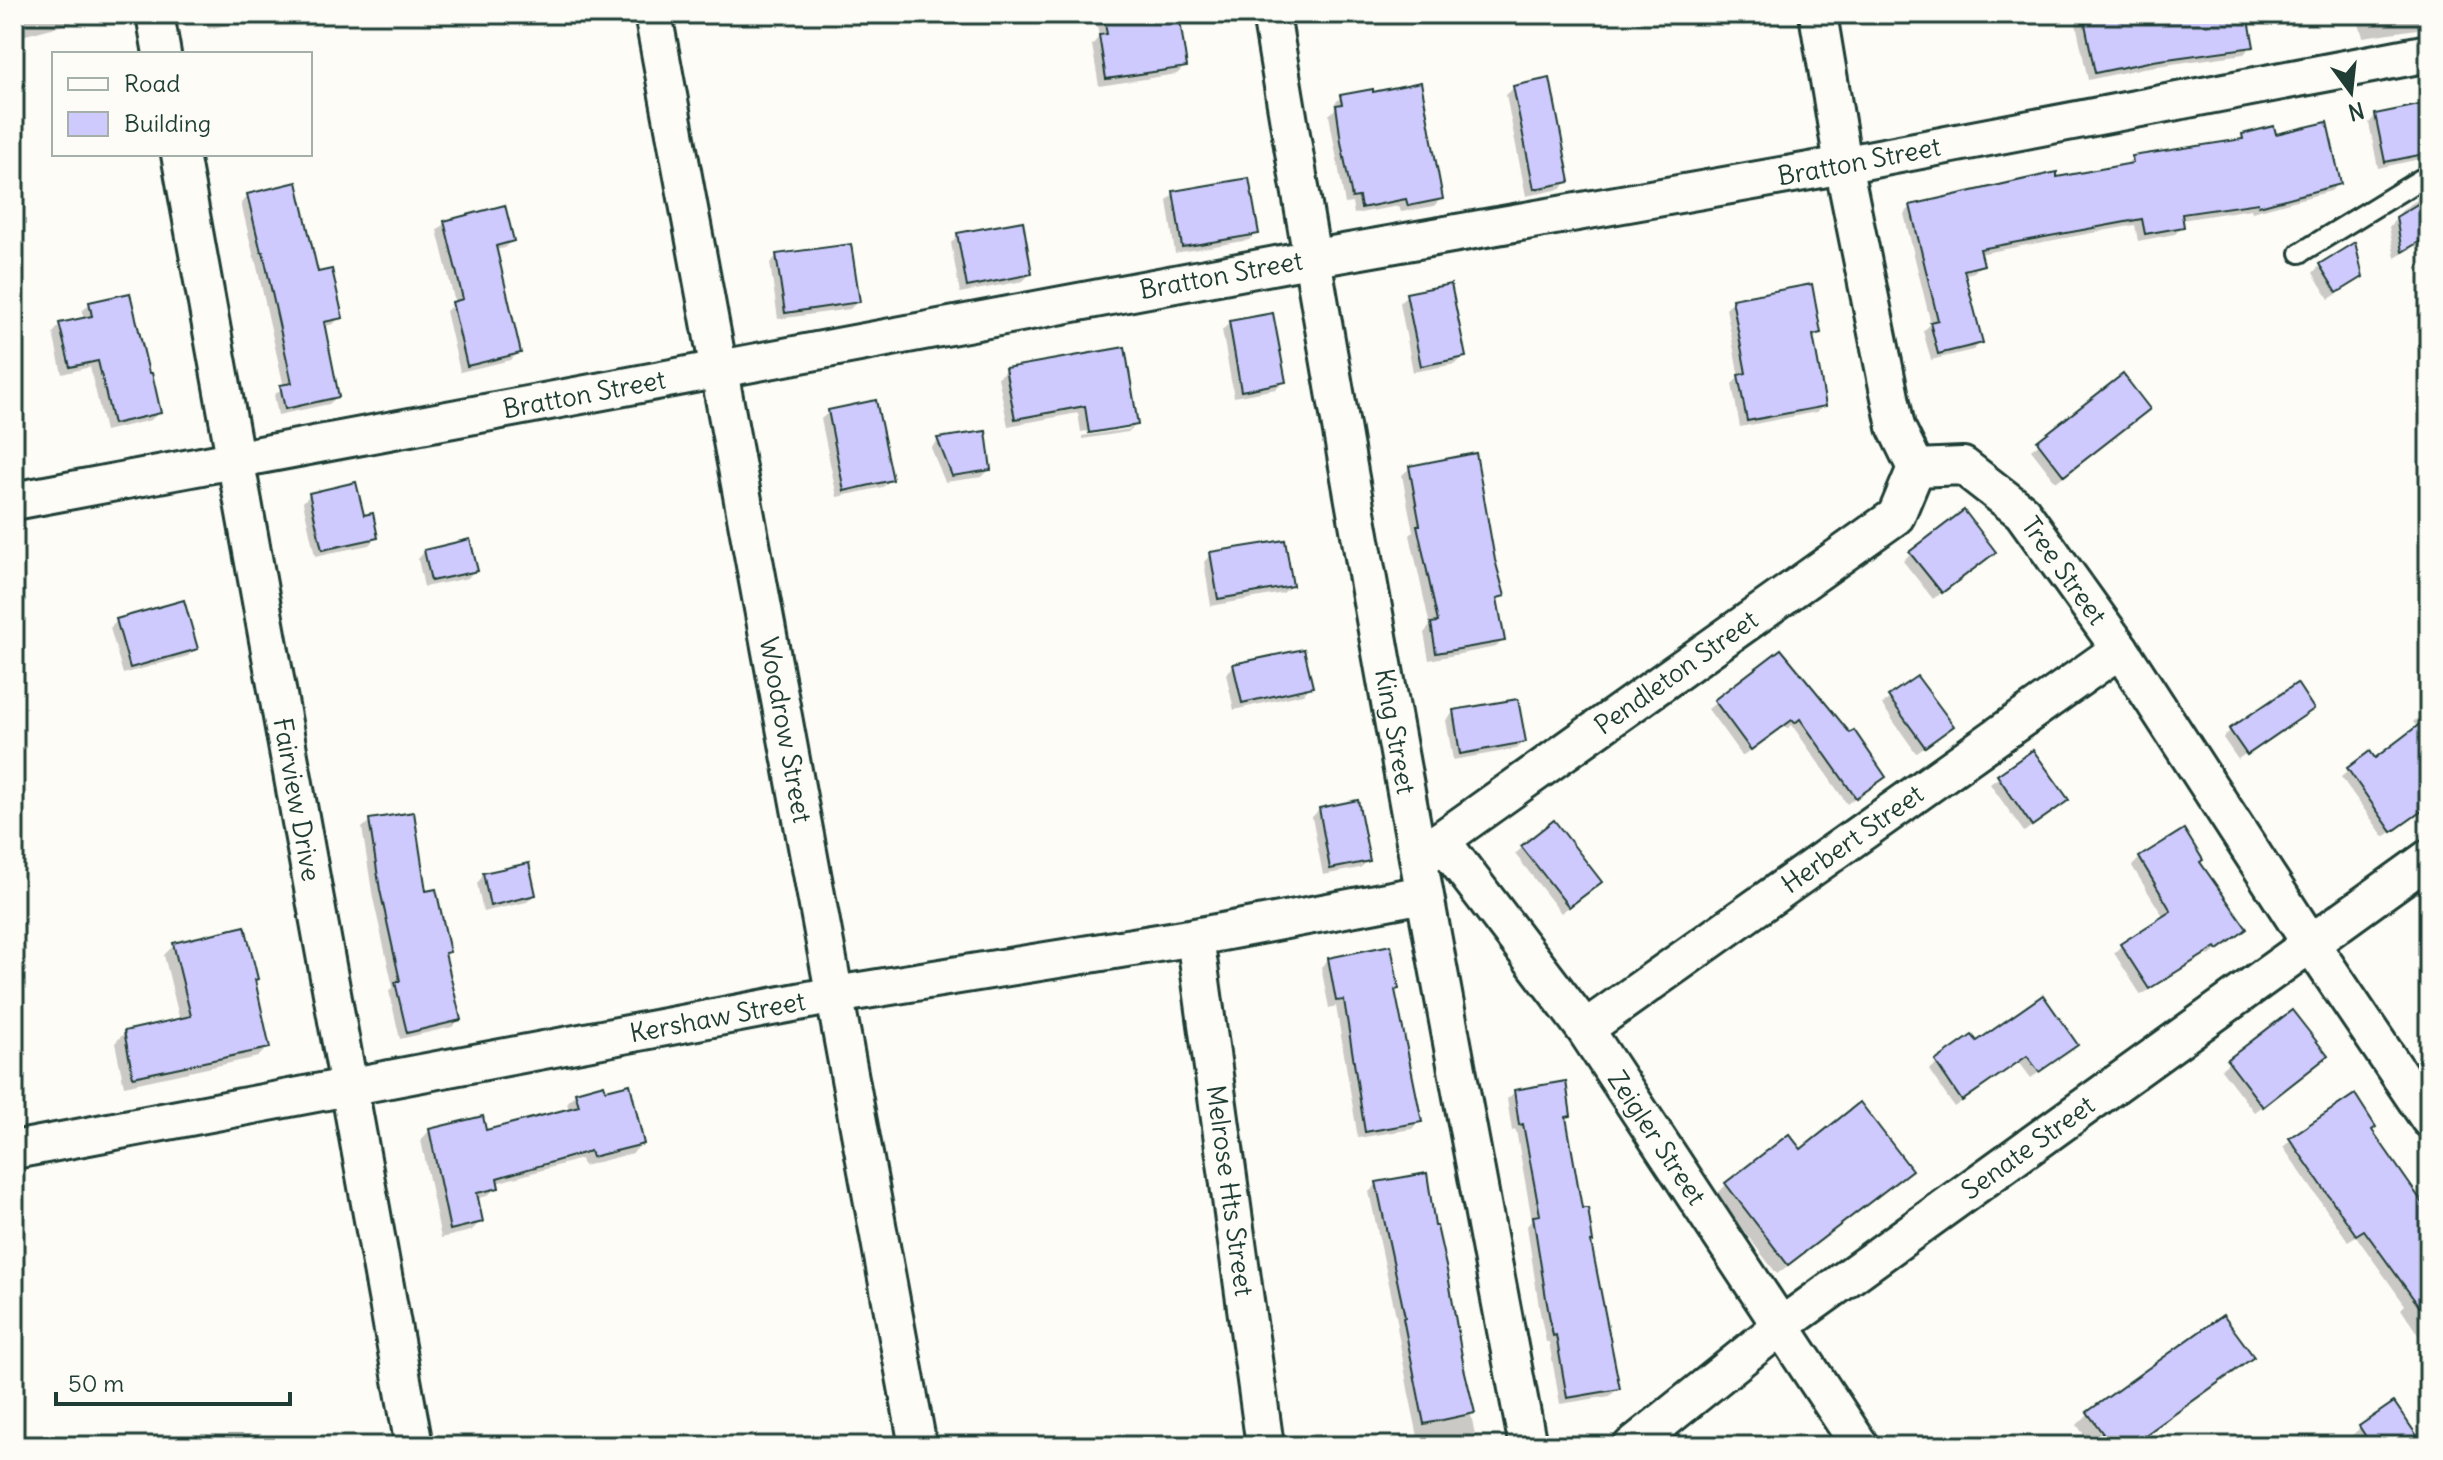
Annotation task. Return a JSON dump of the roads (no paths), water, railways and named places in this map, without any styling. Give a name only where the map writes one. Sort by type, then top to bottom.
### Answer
[{"type":"street","points":[[155,14],[162,52]]},
{"type":"street","name":"Woodrow Street","points":[[653,14],[918,1446]]},
{"type":"street","name":"King Street","points":[[1271,14],[1311,259],[1428,866],[1528,1446]]},
{"type":"street","points":[[1818,14],[1843,164],[1896,427],[1916,468]]},
{"type":"street","name":"Bratton Street","points":[[14,501],[2429,53]]},
{"type":"street","name":"Fairview Drive","points":[[180,156],[414,1446]]},
{"type":"street","name":"Tree Street","points":[[1916,468],[1963,466],[2022,512],[2120,649],[2311,944],[2429,1119]]},
{"type":"street","name":"Pendleton Street","points":[[1428,866],[1896,516],[1916,468]]},
{"type":"street","name":"Herbert Street","points":[[1585,1029],[2120,649]]},
{"type":"street","name":"Senate Street","points":[[1632,1446],[1781,1326],[2429,858]]},
{"type":"street","name":"Kershaw Street","points":[[14,1150],[835,995],[1195,937],[1428,866]]},
{"type":"street","name":"Zeigler Street","points":[[1428,866],[1585,1029],[1860,1446]]},
{"type":"street","name":"Melrose Hts Street","points":[[1195,937],[1265,1446]]},
{"type":"lane","points":[[2300,253],[2429,174]]}]
